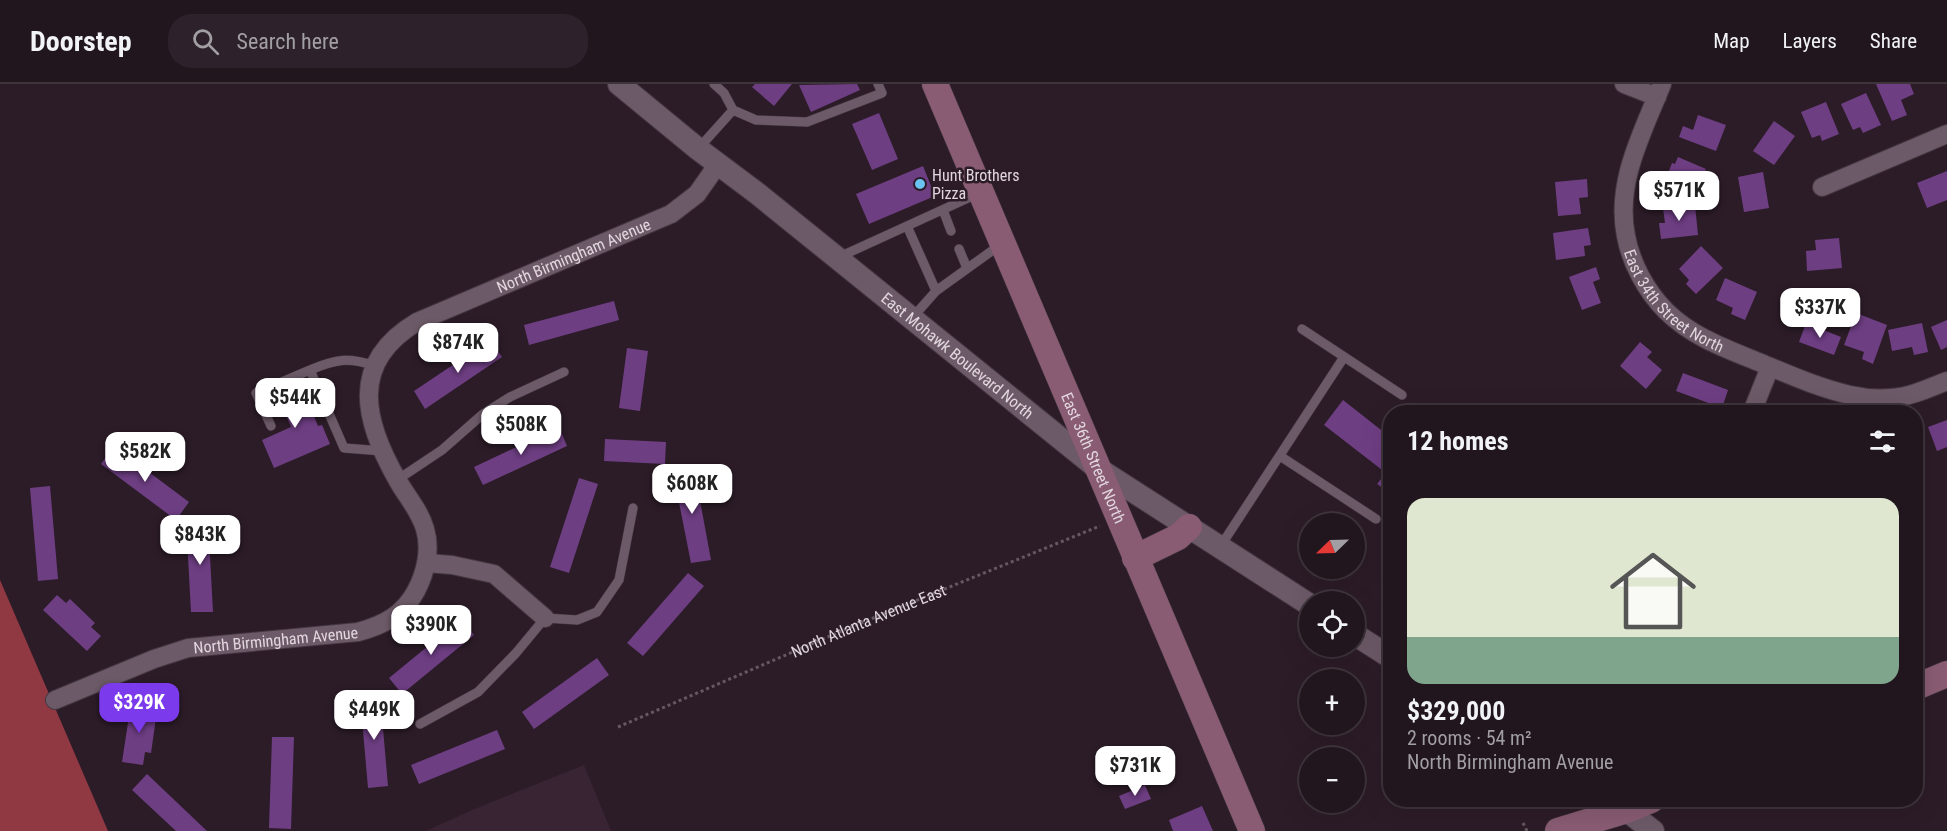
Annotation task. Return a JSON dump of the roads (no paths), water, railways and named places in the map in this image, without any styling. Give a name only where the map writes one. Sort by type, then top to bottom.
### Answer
[{"type":"main road","name":"East 36th Street North","points":[[935,84],[1252,831]]},
{"type":"main road","points":[[1135,558],[1178,537],[1189,527]]},
{"type":"main road","points":[[1923,684],[1947,674]]},
{"type":"main road","points":[[1558,831],[1615,807]]},
{"type":"main road","points":[[1587,831],[1617,807]]},
{"type":"street","name":"East Mohawk Boulevard North","points":[[619,84],[1097,468],[1299,598]]},
{"type":"street","points":[[1624,84],[1660,91]]},
{"type":"street","name":"East 34th Street North","points":[[1660,91],[1628,171],[1624,188],[1623,220],[1632,258],[1640,276],[1655,299],[1685,327],[1708,340],[1770,367]]},
{"type":"street","points":[[1822,188],[1947,134]]},
{"type":"street","name":"North Birmingham Avenue","points":[[55,700],[154,659],[188,648],[358,632],[391,620],[412,599],[419,585],[427,563],[426,531],[421,517],[397,480],[372,426],[368,406],[369,387],[381,354],[402,331],[417,322],[679,209],[697,194],[718,164]]},
{"type":"street","points":[[1755,405],[1770,367],[1852,396],[1870,398],[1904,396],[1947,381]]},
{"type":"street","points":[[427,563],[452,565],[494,574],[545,618]]},
{"type":"street","points":[[1365,641],[1383,653]]},
{"type":"street","points":[[1623,807],[1653,831]]},
{"type":"lane","points":[[714,84],[724,93],[733,110],[756,120],[807,122],[882,93],[878,84]]},
{"type":"lane","points":[[698,149],[733,110]]},
{"type":"lane","points":[[837,258],[981,192]]},
{"type":"lane","points":[[943,210],[951,231]]},
{"type":"lane","points":[[907,226],[936,291]]},
{"type":"lane","points":[[912,319],[936,291],[1003,243]]},
{"type":"lane","points":[[959,249],[967,268]]},
{"type":"lane","points":[[1302,329],[1402,395]]},
{"type":"lane","points":[[1220,547],[1344,357]]},
{"type":"lane","points":[[270,426],[256,393],[329,362],[344,359],[357,360],[375,366]]},
{"type":"lane","points":[[310,370],[344,448],[383,451]]},
{"type":"lane","points":[[397,480],[442,450],[483,414],[510,397],[564,372]]},
{"type":"lane","points":[[1280,456],[1376,519]]},
{"type":"lane","points":[[420,724],[478,692],[516,653],[545,618],[577,620],[597,612],[620,580],[633,508]]},
{"type":"place","name":"Hunt Brothers Pizza","points":[[920,184]]}]
